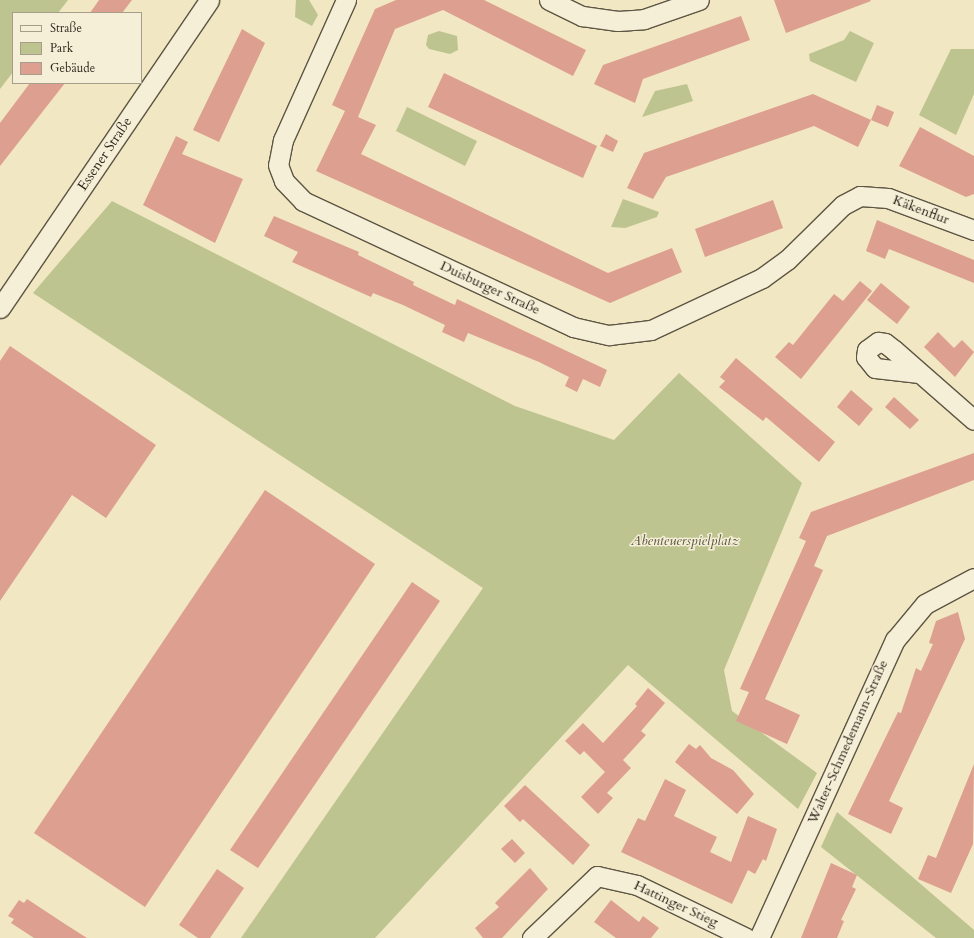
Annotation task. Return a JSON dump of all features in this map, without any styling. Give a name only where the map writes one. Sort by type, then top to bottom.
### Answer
[{"type":"street","name":"Essener Straße","points":[[0,308],[209,0]]},
{"type":"street","name":"Duisburger Straße","points":[[346,0],[283,140],[278,165],[284,181],[303,201],[573,327],[609,335],[651,330],[762,278],[787,260],[843,205],[866,194]]},
{"type":"street","points":[[549,0],[582,16],[618,21],[644,19],[698,0]]},
{"type":"street","name":"Käkenflur","points":[[866,194],[888,198],[974,230]]},
{"type":"street","points":[[919,373],[974,420]]},
{"type":"street","name":"Walter-Schmedemann-Straße","points":[[759,938],[895,640],[924,604],[974,578]]},
{"type":"street","name":"Hattinger Stieg","points":[[532,938],[597,876],[637,885],[746,938]]},
{"type":"green space","points":[[0,0],[68,0],[59,12],[12,12],[12,73],[0,89]]},
{"type":"green space","points":[[296,0],[309,0],[318,15],[312,26],[295,17]]},
{"type":"green space","points":[[439,31],[457,36],[458,50],[450,54],[429,49],[426,45],[428,35]]},
{"type":"green space","points":[[850,31],[874,43],[856,82],[810,61],[809,54],[844,40]]},
{"type":"green space","points":[[951,49],[974,49],[974,94],[956,135],[919,115]]},
{"type":"green space","points":[[687,84],[693,101],[642,117],[655,91]]},
{"type":"green space","points":[[407,107],[477,141],[465,166],[396,131]]},
{"type":"green space","points":[[623,199],[659,212],[657,217],[625,228],[611,227]]},
{"type":"green space","name":"Abenteuerspielplatz","points":[[112,201],[515,406],[614,440],[679,373],[802,483],[724,670],[732,711],[817,773],[798,809],[628,665],[375,938],[241,938],[483,588],[33,293]]},
{"type":"green space","points":[[837,812],[974,930],[974,938],[936,938],[821,847]]},
{"type":"building","points":[[99,0],[132,0],[123,12],[91,12]]},
{"type":"building","points":[[396,0],[484,0],[586,50],[573,76],[443,10],[395,29],[358,117],[376,125],[361,154],[608,273],[672,248],[682,272],[610,303],[316,171],[345,111],[332,105],[375,9]]},
{"type":"building","points":[[774,0],[870,0],[871,1],[786,33]]},
{"type":"building","points":[[741,16],[750,40],[643,79],[635,103],[594,84],[603,65]]},
{"type":"building","points":[[242,29],[265,43],[219,142],[193,130]]},
{"type":"building","points":[[444,73],[597,146],[583,178],[428,107]]},
{"type":"building","points":[[29,84],[64,84],[0,166],[0,123]]},
{"type":"building","points":[[813,94],[871,120],[858,147],[814,126],[666,177],[653,199],[627,188],[644,153]]},
{"type":"building","points":[[877,105],[894,112],[888,127],[871,120]]},
{"type":"building","points":[[920,127],[974,156],[974,194],[966,197],[899,166]]},
{"type":"building","points":[[606,134],[618,141],[613,152],[600,146]]},
{"type":"building","points":[[176,136],[188,142],[182,154],[243,179],[215,243],[143,205]]},
{"type":"building","points":[[773,200],[783,228],[705,257],[695,229]]},
{"type":"building","points":[[274,216],[359,252],[358,255],[414,282],[413,285],[455,305],[457,299],[607,370],[600,387],[583,379],[577,392],[565,386],[569,377],[539,362],[468,333],[464,342],[442,332],[445,325],[403,305],[373,293],[371,297],[292,262],[298,252],[264,236]]},
{"type":"building","points":[[877,220],[974,260],[974,283],[889,249],[885,259],[866,251]]},
{"type":"building","points":[[860,281],[872,291],[801,379],[775,357],[789,342],[793,345],[834,294],[843,301]]},
{"type":"building","points":[[881,283],[910,307],[897,324],[867,300]]},
{"type":"building","points":[[938,332],[954,348],[962,340],[974,352],[955,377],[924,347]]},
{"type":"building","points":[[10,346],[156,445],[106,518],[72,495],[0,601],[0,361]]},
{"type":"building","points":[[736,358],[835,442],[819,462],[766,417],[763,421],[719,387],[725,381],[720,377]]},
{"type":"building","points":[[851,390],[873,409],[859,426],[837,407]]},
{"type":"building","points":[[894,397],[919,420],[910,429],[885,407]]},
{"type":"building","points":[[974,453],[974,480],[827,536],[814,566],[823,570],[765,699],[800,715],[787,744],[736,721],[749,692],[740,689],[806,541],[799,538],[811,512]]},
{"type":"building","points":[[265,490],[375,564],[145,907],[34,833]]},
{"type":"building","points":[[412,582],[440,601],[258,868],[230,850]]},
{"type":"building","points":[[958,612],[965,639],[889,801],[903,808],[891,834],[848,814],[898,712],[901,713],[916,668],[921,671],[933,644],[929,643],[936,621]]},
{"type":"building","points":[[648,688],[665,703],[641,731],[646,735],[623,760],[631,768],[607,793],[613,798],[598,814],[581,797],[605,772],[584,751],[580,755],[565,741],[583,723],[603,743],[637,706],[635,704]]},
{"type":"building","points":[[689,744],[696,749],[700,745],[711,758],[733,770],[754,794],[737,814],[675,762]]},
{"type":"building","points":[[974,764],[973,844],[951,893],[918,879],[928,855],[936,858]]},
{"type":"building","points":[[665,779],[686,790],[674,816],[717,837],[710,852],[731,862],[748,816],[777,829],[766,861],[763,859],[755,874],[748,870],[732,904],[621,852],[638,818],[645,821]]},
{"type":"building","points":[[525,785],[590,845],[573,865],[523,819],[520,822],[504,806]]},
{"type":"building","points":[[512,839],[525,853],[515,863],[501,849]]},
{"type":"building","points":[[831,863],[857,875],[852,887],[856,889],[841,920],[844,921],[837,938],[801,938]]},
{"type":"building","points":[[530,868],[548,889],[502,938],[483,938],[475,928],[499,907],[495,903]]},
{"type":"building","points":[[217,869],[244,888],[210,938],[198,938],[179,925]]},
{"type":"building","points":[[27,899],[87,938],[34,938],[11,923],[14,919],[8,916],[19,900],[24,903]]},
{"type":"building","points":[[611,900],[639,922],[643,916],[659,928],[651,938],[616,938],[594,922]]}]
